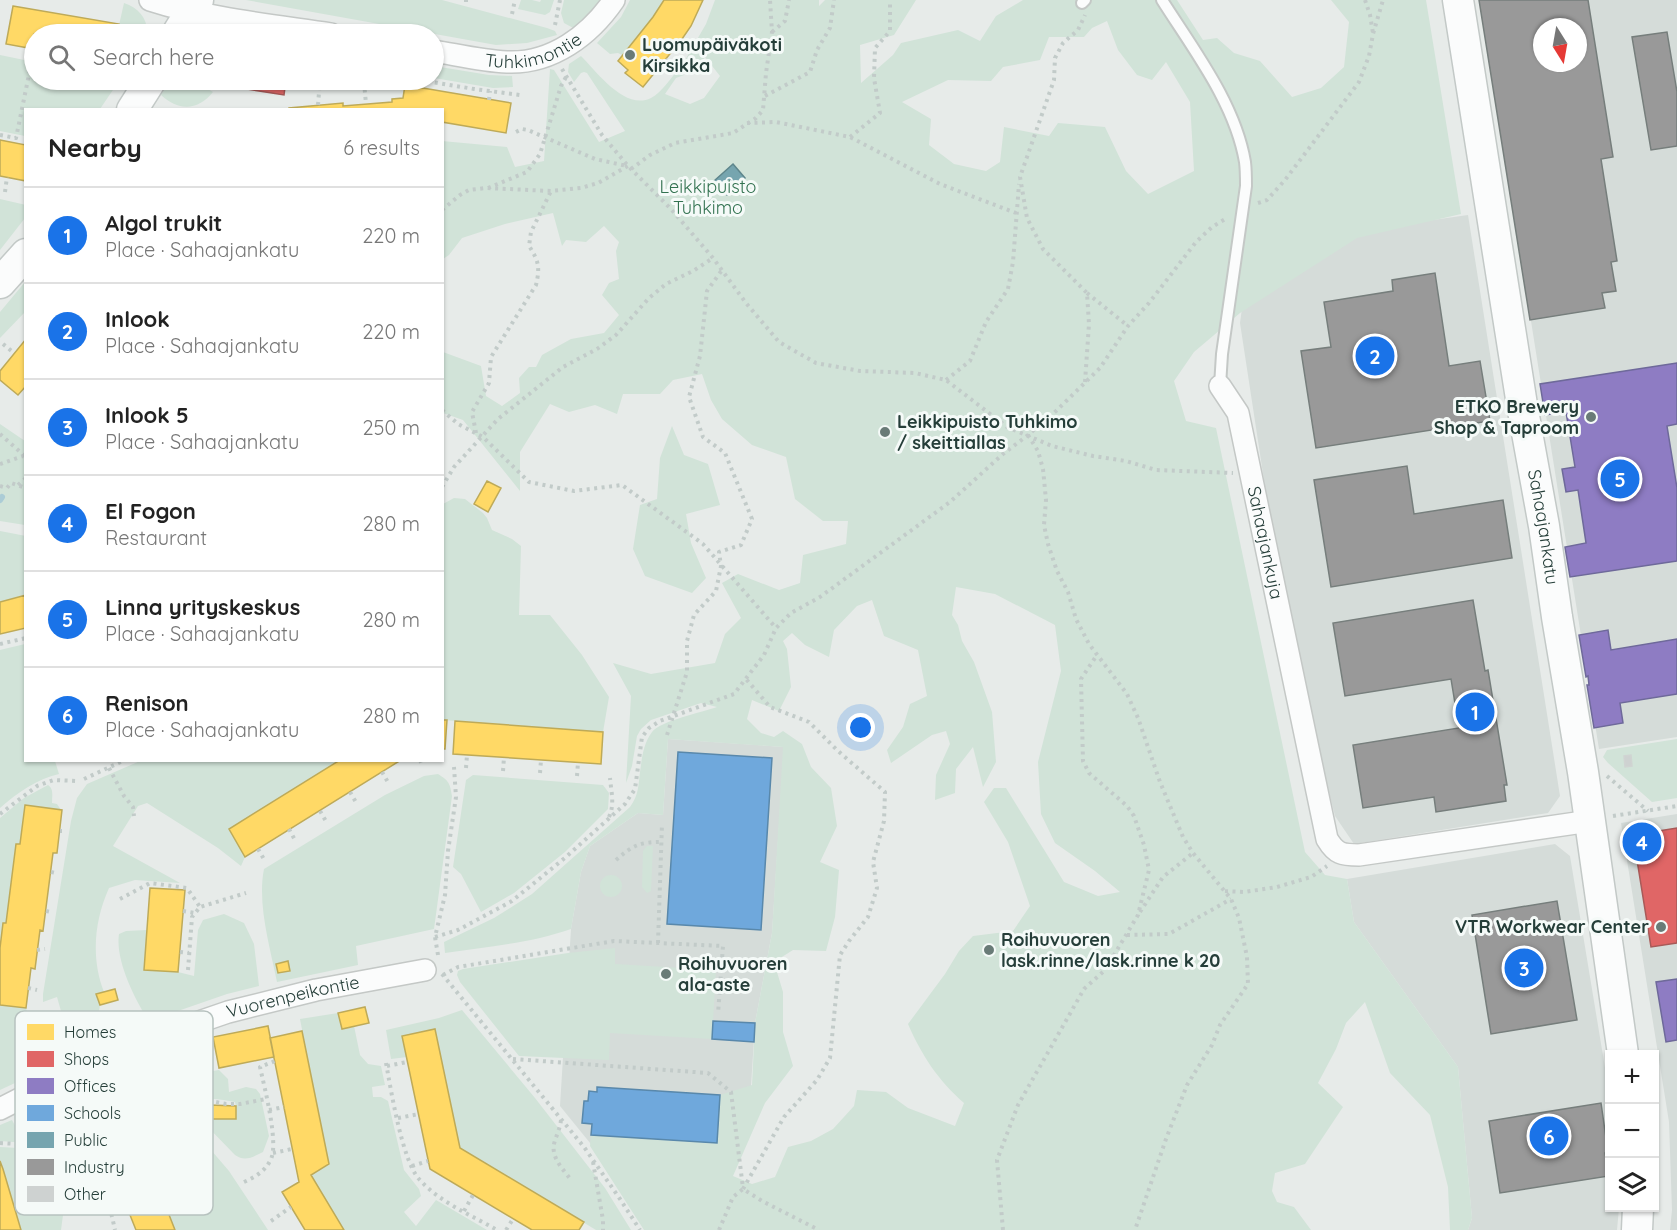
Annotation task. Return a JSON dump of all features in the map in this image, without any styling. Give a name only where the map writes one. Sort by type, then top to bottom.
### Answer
[{"type":"main road","name":"Sahaajankatu","points":[[1458,0],[1522,405],[1598,819],[1623,1050]]},
{"type":"main road","points":[[133,108],[145,90]]},
{"type":"main road","points":[[0,284],[24,256]]},
{"type":"main road","points":[[1637,1230],[1638,1212]]},
{"type":"street","points":[[150,0],[189,15],[257,24]]},
{"type":"street","name":"Tuhkimontie","points":[[444,53],[507,62],[537,59],[574,42],[602,17],[614,0]]},
{"type":"street","name":"Sahaajankuja","points":[[1220,386],[1238,413],[1328,840],[1333,849],[1348,855],[1359,855],[1598,819]]},
{"type":"street","name":"Vuorenpeikontie","points":[[213,1017],[316,990],[437,967]]},
{"type":"street","name":"Vuorenpeikontie","points":[[0,1109],[15,1101]]},
{"type":"lane","name":"Sahaajankuja","points":[[1162,0],[1216,87],[1233,122],[1246,163],[1246,186],[1221,354],[1220,386]]},
{"type":"path","points":[[512,14],[515,0]]},
{"type":"path","points":[[555,25],[560,0]]},
{"type":"path","points":[[444,208],[469,190],[486,188],[551,191],[589,186],[675,143],[733,133],[756,118],[763,110],[772,32],[770,0]]},
{"type":"path","points":[[772,32],[785,21],[789,0]]},
{"type":"path","points":[[764,96],[810,72],[817,50],[830,28],[834,0]]},
{"type":"path","points":[[850,138],[880,113],[874,78],[875,48],[890,31],[890,0]]},
{"type":"path","points":[[1365,0],[1373,34]]},
{"type":"path","points":[[435,937],[458,930],[512,901],[566,857],[625,804],[634,789],[642,737],[649,728],[660,721],[735,694],[764,655],[776,628],[790,613],[820,597],[950,502],[1003,454],[1028,435],[1100,368],[1128,326],[1149,303],[1196,242],[1212,227],[1241,210],[1267,200],[1286,180],[1359,82],[1369,56],[1383,0]]},
{"type":"path","points":[[946,380],[970,361],[986,322],[1008,289],[1013,262],[1020,177],[1054,80],[1055,58],[1063,43],[1078,30],[1085,15],[1084,2]]},
{"type":"path","points":[[665,60],[672,64]]},
{"type":"path","points":[[559,63],[602,135],[629,168],[671,209],[713,258],[746,303],[779,342],[816,363],[860,371],[915,374],[946,380],[1007,427],[1052,446],[1156,470],[1234,473]]},
{"type":"path","points":[[486,188],[527,172],[540,154],[561,86],[566,77]]},
{"type":"path","points":[[444,84],[520,95]]},
{"type":"path","points":[[0,135],[16,138],[26,90]]},
{"type":"path","points":[[318,105],[319,90]]},
{"type":"path","points":[[365,90],[366,104]]},
{"type":"path","points":[[489,100],[490,91]]},
{"type":"path","points":[[747,123],[776,122],[850,138],[940,184],[1016,213]]},
{"type":"path","points":[[516,132],[522,129],[595,159],[629,168]]},
{"type":"path","points":[[5,192],[7,177]]},
{"type":"path","points":[[1020,177],[1027,218],[1043,249],[1087,293],[1128,326]]},
{"type":"path","points":[[476,436],[472,412],[489,383],[491,357],[536,285],[539,272],[537,258],[529,246],[531,232],[551,191]]},
{"type":"path","points":[[444,484],[454,467],[498,420],[563,367],[597,349],[616,335],[648,298],[713,258]]},
{"type":"path","points":[[667,735],[687,672],[687,641],[694,615],[716,591],[721,566],[719,552],[741,545],[753,519],[725,453],[703,436],[689,396],[700,356],[707,291],[722,270]]},
{"type":"path","points":[[1084,383],[1089,324],[1087,293]]},
{"type":"path","points":[[3,344],[14,353]]},
{"type":"path","points":[[444,412],[458,424],[483,437],[528,482],[574,491],[622,485],[703,544],[776,628]]},
{"type":"path","points":[[0,434],[24,456]]},
{"type":"path","points":[[1028,435],[1038,451],[1043,469],[1046,500],[1044,525],[1047,544],[1068,592],[1076,619],[1089,644],[1127,694],[1183,837],[1193,854],[1231,899],[1244,938],[1248,984],[1220,1025],[1212,1045],[1186,1085],[1135,1230]]},
{"type":"path","points":[[0,464],[24,457]]},
{"type":"path","points":[[18,484],[24,480]]},
{"type":"path","points":[[0,486],[7,488],[11,483],[24,487]]},
{"type":"path","points":[[0,644],[24,638]]},
{"type":"path","points":[[1097,655],[1082,679],[1083,761],[1089,773],[1127,806],[1134,816],[1144,845],[1149,870],[1138,915]]},
{"type":"path","points":[[719,1230],[733,1197],[743,1189],[784,1117],[817,1080],[830,1058],[840,955],[868,917],[877,888],[873,862],[884,821],[885,792],[809,722],[770,707],[746,679]]},
{"type":"path","points":[[466,768],[467,754]]},
{"type":"path","points":[[503,771],[504,757]]},
{"type":"path","points":[[540,773],[541,760]]},
{"type":"path","points":[[84,778],[121,762]]},
{"type":"path","points":[[577,776],[578,762]]},
{"type":"path","points":[[454,767],[456,797],[448,851],[445,895],[435,937],[437,967],[562,1119],[640,1230]]},
{"type":"path","points":[[109,768],[124,796],[133,807],[134,816]]},
{"type":"path","points":[[1599,770],[1648,811]]},
{"type":"path","points":[[382,772],[389,784]]},
{"type":"path","points":[[607,820],[613,800],[610,778]]},
{"type":"path","points":[[0,814],[37,786],[54,780],[76,781]]},
{"type":"path","points":[[350,792],[357,804]]},
{"type":"path","points":[[1598,819],[1677,806]]},
{"type":"path","points":[[320,811],[327,823]]},
{"type":"path","points":[[658,943],[662,824]]},
{"type":"path","points":[[289,830],[296,842]]},
{"type":"path","points":[[616,860],[629,848],[644,842],[662,842]]},
{"type":"path","points":[[258,849],[265,861]]},
{"type":"path","points":[[1003,1230],[997,1160],[1018,1105],[1084,989],[1105,970],[1163,877],[1193,854]]},
{"type":"path","points":[[1225,891],[1244,892],[1277,887],[1311,877],[1330,864]]},
{"type":"path","points":[[51,872],[56,873]]},
{"type":"path","points":[[120,899],[150,883],[187,888],[200,907]]},
{"type":"path","points":[[188,970],[192,917],[200,907],[246,893]]},
{"type":"path","points":[[1126,935],[1169,934],[1231,899]]},
{"type":"path","points":[[183,911],[195,914]]},
{"type":"path","points":[[437,967],[458,967],[614,941],[723,946],[718,1014]]},
{"type":"path","points":[[38,950],[45,949]]},
{"type":"path","points":[[180,952],[189,952]]},
{"type":"path","points":[[28,988],[37,990]]},
{"type":"path","points":[[513,1059],[708,1074],[731,1092],[743,1189]]},
{"type":"path","points":[[244,1182],[259,1175],[270,1162],[273,1153],[269,1110],[260,1067],[275,1060]]},
{"type":"path","points":[[407,1062],[386,1064],[405,1152],[417,1178],[440,1197],[497,1230]]},
{"type":"path","points":[[213,1101],[240,1104],[266,1099]]},
{"type":"path","points":[[269,1110],[284,1107]]},
{"type":"path","points":[[398,1118],[418,1114]]},
{"type":"path","points":[[562,1119],[553,1146],[554,1155],[571,1180]]},
{"type":"path","points":[[0,1143],[15,1144]]},
{"type":"path","points":[[273,1153],[292,1149]]},
{"type":"path","points":[[592,1159],[603,1230]]},
{"type":"path","points":[[411,1166],[428,1161]]},
{"type":"path","points":[[743,1189],[819,1230]]},
{"type":"path","points":[[464,1211],[473,1195]]},
{"type":"path","points":[[271,1221],[291,1207]]},
{"type":"path","points":[[111,1215],[115,1230]]},
{"type":"path","points":[[506,1230],[513,1219]]},
{"type":"shaded area","points":[[1480,0],[1677,0],[1677,737],[1599,749]]},
{"type":"shaded area","points":[[1468,215],[1560,796],[1548,813],[1354,844],[1335,816],[1284,611],[1240,323],[1246,279],[1348,232]]},
{"type":"shaded area","name":"Roihuvuoren ala-aste","points":[[668,739],[784,747],[772,933],[755,1023],[750,1102],[727,1175],[612,1170],[560,1106],[571,929],[581,872],[590,846],[638,813],[663,815]]},
{"type":"shaded area","points":[[1677,814],[1677,1230],[1670,1230],[1672,1210],[1669,1122],[1621,823]]},
{"type":"shaded area","points":[[1555,844],[1570,856],[1605,1068],[1605,1212],[1619,1212],[1617,1230],[1468,1230],[1472,1218],[1458,1067],[1354,922],[1347,879]]},
{"type":"green space","points":[[246,0],[442,0],[547,28],[555,31],[557,35],[527,43],[496,45],[444,36],[444,24],[379,24]]},
{"type":"green space","points":[[521,0],[540,2],[541,0],[554,0],[550,12],[545,15],[518,9]]},
{"type":"green space","points":[[564,0],[604,0],[577,30],[564,23],[561,13]]},
{"type":"green space","points":[[630,0],[664,0],[622,55],[610,54],[597,43],[621,17]]},
{"type":"green space","name":"Leikkipuisto Tuhkimo","points":[[715,0],[819,0],[819,6],[825,0],[916,0],[894,35],[860,45],[861,83],[893,55],[901,43],[958,30],[980,41],[996,16],[1023,0],[1177,0],[1203,40],[1217,38],[1234,53],[1260,61],[1292,97],[1321,88],[1344,67],[1349,22],[1331,0],[1426,0],[1461,214],[1357,238],[1240,313],[1194,352],[1174,381],[1186,421],[1216,428],[1305,852],[1325,875],[1347,879],[1354,922],[1458,1067],[1472,1218],[1468,1230],[1450,1230],[1448,1187],[1430,1115],[1390,1073],[1365,1002],[1346,1023],[1336,1049],[1318,1083],[1343,1107],[1305,1164],[1275,1173],[1272,1191],[1277,1202],[1294,1207],[1311,1230],[644,1230],[590,1146],[591,1135],[717,1143],[720,1095],[752,1085],[755,1023],[772,933],[783,747],[668,739],[663,815],[638,813],[590,846],[581,872],[571,929],[525,941],[445,953],[444,942],[494,918],[532,894],[630,807],[638,790],[641,762],[652,732],[664,724],[717,707],[701,703],[651,720],[637,736],[632,766],[626,783],[631,696],[613,663],[651,674],[715,663],[725,634],[741,618],[722,583],[738,574],[779,590],[800,583],[803,555],[846,544],[848,521],[823,521],[795,499],[786,457],[752,445],[722,419],[711,400],[702,374],[673,380],[660,394],[623,394],[617,414],[595,405],[569,412],[550,404],[520,452],[520,491],[463,420],[444,413],[444,352],[481,366],[486,396],[502,406],[520,393],[519,378],[529,367],[536,367],[542,355],[571,339],[604,333],[619,315],[602,295],[609,283],[619,279],[616,251],[619,242],[604,226],[586,242],[566,240],[562,246],[553,213],[505,224],[462,238],[444,258],[444,141],[507,147],[515,167],[544,161],[550,69],[554,70],[599,142],[625,131],[587,73],[581,73],[574,82],[568,72],[569,64],[581,56],[612,88],[622,95],[641,101],[655,96],[678,70],[684,75],[676,78],[665,94],[690,104],[704,98],[720,76],[705,57],[696,69],[684,62],[706,24]],"holes":[[[1107,21],[1118,50],[1137,75],[1152,80],[1166,62],[1190,102],[1194,171],[1148,194],[1126,171],[1105,127],[1058,123],[1049,136],[1004,127],[1000,162],[986,171],[954,164],[929,145],[931,119],[902,102],[948,80],[991,81],[1003,67],[1040,60],[1049,37],[1084,37],[1092,28]],[[956,587],[995,594],[1055,625],[1061,671],[1038,762],[1041,814],[1055,843],[1120,892],[1098,896],[1064,882],[1006,788],[994,788],[984,802],[1008,842],[1030,906],[1013,931],[973,936],[959,951],[908,1024],[932,1067],[964,1103],[955,1126],[908,1108],[886,1092],[857,1090],[854,1106],[833,1129],[811,1141],[788,1147],[775,1177],[752,1184],[733,1176],[765,1103],[793,1066],[783,1032],[783,992],[774,962],[793,950],[826,951],[835,917],[839,870],[820,862],[837,826],[831,788],[811,767],[802,744],[783,731],[774,737],[761,733],[747,719],[752,700],[779,711],[791,687],[787,649],[783,641],[792,633],[805,645],[829,657],[834,630],[857,606],[872,600],[884,636],[918,650],[927,696],[910,704],[903,727],[887,750],[891,763],[932,735],[946,731],[950,744],[936,775],[935,800],[955,793],[956,769],[973,747],[983,787],[996,762],[992,712],[974,662],[962,641],[958,625],[952,615]]]},
{"type":"green space","points":[[124,3],[142,15],[146,24],[119,24]]},
{"type":"green space","points":[[0,55],[24,60],[24,90],[113,90],[101,108],[24,108],[24,136],[0,131]]},
{"type":"green space","points":[[444,68],[489,75],[512,76],[513,87],[493,88],[444,80]]},
{"type":"green space","points":[[164,90],[210,90],[213,92],[201,103],[188,107],[174,104],[161,95]]},
{"type":"green space","points":[[0,199],[24,205],[24,219],[0,250]]},
{"type":"green space","points":[[24,283],[24,313],[0,338],[0,312]]},
{"type":"green space","points":[[0,424],[24,440],[24,525],[0,521]]},
{"type":"green space","points":[[672,426],[684,455],[708,464],[720,505],[686,514],[691,543],[706,578],[692,593],[645,576],[633,549],[640,505],[657,499],[660,458]]},
{"type":"green space","points":[[454,498],[465,499],[483,513],[492,530],[521,546],[519,615],[550,615],[582,655],[609,697],[603,732],[444,720],[444,503]]},
{"type":"green space","points":[[0,531],[24,536],[24,595],[0,602]]},
{"type":"green space","points":[[24,644],[24,762],[55,762],[59,774],[28,787],[0,808],[0,650]]},
{"type":"green space","points":[[1677,739],[1677,798],[1652,802],[1603,757],[1607,750]]},
{"type":"green space","points":[[138,762],[338,762],[229,829],[245,857],[241,866],[218,848],[147,803],[138,806],[113,846],[180,883],[135,880],[109,888],[97,927],[97,966],[104,992],[97,995],[99,1011],[61,1011],[57,997],[43,1002],[43,994],[71,821],[77,798],[87,784]]},
{"type":"green space","points":[[438,774],[448,783],[452,796],[434,929],[356,946],[358,965],[277,982],[263,911],[264,869],[385,795],[424,776]]},
{"type":"green space","points":[[473,775],[603,785],[609,793],[608,809],[565,852],[514,893],[481,912],[461,874],[453,867],[466,780]]},
{"type":"green space","points":[[48,785],[52,791],[52,803],[57,804],[61,810],[20,844],[16,844],[6,923],[0,948],[0,818],[24,798]]},
{"type":"green space","points":[[647,846],[653,846],[651,891],[647,893],[642,887],[643,851]]},
{"type":"green space","points":[[611,875],[619,878],[622,886],[619,894],[611,897],[603,894],[600,886],[603,878]]},
{"type":"green space","points":[[224,914],[244,923],[254,944],[259,986],[178,1011],[143,1011],[132,991],[123,967],[119,934],[126,931],[147,930],[144,970],[178,972],[194,976],[198,930],[203,920]]},
{"type":"green space","points":[[615,948],[615,964],[716,970],[712,1039],[610,1033],[609,1060],[519,1056],[460,982],[457,975],[458,971],[463,969]]},
{"type":"green space","points":[[0,1005],[26,1008],[27,1011],[15,1011],[15,1083],[0,1090]]},
{"type":"green space","points":[[462,1010],[605,1188],[631,1230],[596,1230],[460,1148],[435,1029],[402,1036],[407,1057],[391,1059],[386,1030],[439,1018]]},
{"type":"green space","points":[[338,1013],[354,1026],[360,1055],[368,1064],[381,1066],[385,1085],[372,1087],[373,1097],[381,1097],[388,1101],[404,1170],[419,1189],[421,1196],[404,1212],[416,1226],[436,1200],[487,1230],[344,1230],[311,1175],[328,1164],[300,1019]]},
{"type":"green space","points":[[219,1070],[228,1079],[229,1092],[246,1087],[256,1089],[260,1094],[269,1136],[263,1152],[249,1158],[239,1157],[213,1132],[213,1118],[236,1119],[235,1102],[213,1099],[213,1071]]},
{"type":"green space","points":[[12,1120],[15,1126],[15,1142],[0,1141],[0,1125]]},
{"type":"green space","points":[[0,1147],[15,1148],[15,1210],[0,1161]]},
{"type":"green space","points":[[213,1152],[229,1171],[268,1230],[175,1230],[169,1215],[213,1215]]},
{"type":"green space","points":[[16,1215],[63,1215],[61,1230],[21,1230]]},
{"type":"building: Homes","points":[[664,0],[703,0],[691,26],[643,87],[625,73],[628,70],[618,61]]},
{"type":"building: Homes","points":[[13,6],[119,24],[24,24],[24,47],[6,44]]},
{"type":"building: Homes","points":[[404,90],[434,90],[511,103],[506,133],[444,122],[444,108],[289,108],[343,103],[343,106],[392,102],[392,99],[403,98]]},
{"type":"building: Homes","points":[[0,140],[24,145],[24,181],[0,176]]},
{"type":"building: Homes","points":[[24,341],[24,388],[18,395],[0,380],[0,371]]},
{"type":"building: Homes","points":[[487,481],[501,488],[488,512],[474,504]]},
{"type":"building: Homes","points":[[24,596],[24,628],[0,634],[0,602]]},
{"type":"building: Homes","points":[[444,720],[447,720],[445,749]]},
{"type":"building: Homes","points":[[455,721],[603,732],[601,764],[453,754]]},
{"type":"building: Homes","points":[[337,762],[398,762],[245,857],[229,829]]},
{"type":"building: Homes","points":[[25,805],[62,810],[57,853],[53,853],[43,931],[40,930],[35,969],[31,968],[26,1008],[0,1005],[0,948],[3,923],[6,923],[16,844],[20,844]]},
{"type":"building: Homes","points":[[150,888],[185,890],[178,972],[144,970]]},
{"type":"building: Homes","points":[[288,961],[290,971],[278,973],[276,964]]},
{"type":"building: Homes","points":[[115,989],[118,1000],[100,1005],[96,994]]},
{"type":"building: Homes","points":[[365,1007],[369,1023],[342,1029],[338,1013]]},
{"type":"building: Homes","points":[[268,1026],[274,1057],[219,1068],[213,1037]]},
{"type":"building: Homes","points":[[435,1029],[460,1148],[584,1222],[579,1230],[532,1230],[430,1169],[402,1036]]},
{"type":"building: Homes","points":[[302,1031],[329,1164],[311,1175],[344,1230],[305,1230],[282,1192],[299,1182],[270,1038]]},
{"type":"building: Homes","points":[[213,1105],[236,1106],[236,1119],[213,1119]]},
{"type":"building: Homes","points":[[0,1161],[21,1230],[0,1230]]},
{"type":"building: Homes","points":[[130,1215],[169,1215],[175,1230],[136,1230]]},
{"type":"building: Shops","points":[[253,90],[285,90],[284,95]]},
{"type":"building: Shops","points":[[1677,828],[1677,943],[1651,947],[1633,835]]},
{"type":"building: Offices","points":[[1677,363],[1677,424],[1667,426],[1677,488],[1677,561],[1570,577],[1565,547],[1586,543],[1578,490],[1566,492],[1562,469],[1575,467],[1566,412],[1545,415],[1540,384]]},
{"type":"building: Offices","points":[[1608,630],[1611,650],[1677,639],[1677,694],[1620,703],[1623,723],[1594,728],[1587,685],[1589,685],[1588,676],[1586,677],[1579,635]]},
{"type":"building: Offices","points":[[1677,979],[1677,1040],[1666,1042],[1656,982]]},
{"type":"building: Schools","points":[[678,752],[772,758],[761,930],[667,924]]},
{"type":"building: Schools","points":[[713,1021],[755,1023],[754,1042],[712,1039]]},
{"type":"building: Schools","points":[[597,1087],[720,1095],[717,1143],[591,1135],[592,1124],[582,1123],[584,1101],[588,1101],[589,1091],[597,1092]]},
{"type":"building: Public","points":[[733,164],[745,178],[727,195],[714,181]]},
{"type":"building: Industry","points":[[1479,0],[1588,0],[1613,157],[1601,159],[1617,261],[1611,262],[1616,291],[1602,293],[1605,308],[1530,320]]},
{"type":"building: Industry","points":[[1667,32],[1677,92],[1677,146],[1651,150],[1632,37]]},
{"type":"building: Industry","points":[[1435,273],[1449,366],[1480,361],[1490,421],[1316,448],[1301,351],[1331,347],[1324,302],[1393,291],[1392,280]]},
{"type":"building: Industry","points":[[1407,466],[1414,514],[1503,500],[1512,558],[1331,587],[1314,480]]},
{"type":"building: Industry","points":[[1473,600],[1485,671],[1488,670],[1507,785],[1504,785],[1506,801],[1436,812],[1434,797],[1363,808],[1353,745],[1459,728],[1451,679],[1345,696],[1333,623]]},
{"type":"building: Industry","points":[[1557,901],[1577,1020],[1491,1034],[1472,915]]},
{"type":"building: Industry","points":[[1601,1103],[1605,1131],[1605,1177],[1500,1193],[1489,1121]]},
{"type":"building: Other","points":[[1631,755],[1632,766],[1625,767],[1624,756]]},
{"type":"place","name":"Luomupäiväkoti Kirsikka","points":[[630,55]]},
{"type":"place","name":"Inlook","points":[[1375,356]]},
{"type":"place","name":"ETKO Brewery Shop & Taproom","points":[[1591,417]]},
{"type":"place","name":"Leikkipuisto Tuhkimo / skeittiallas","points":[[885,432]]},
{"type":"place","name":"Linna yrityskeskus","points":[[1620,479]]},
{"type":"place","name":"Algol trukit","points":[[1475,712]]},
{"type":"place","name":"El Fogon","points":[[1642,842]]},
{"type":"place","name":"VTR Workwear Center","points":[[1661,927]]},
{"type":"place","name":"Roihuvuoren lask.rinne/lask.rinne k 20","points":[[989,950]]},
{"type":"place","name":"Inlook 5","points":[[1524,968]]},
{"type":"place","name":"Roihuvuoren ala-aste","points":[[666,974]]},
{"type":"place","name":"Renison","points":[[1549,1136]]}]
